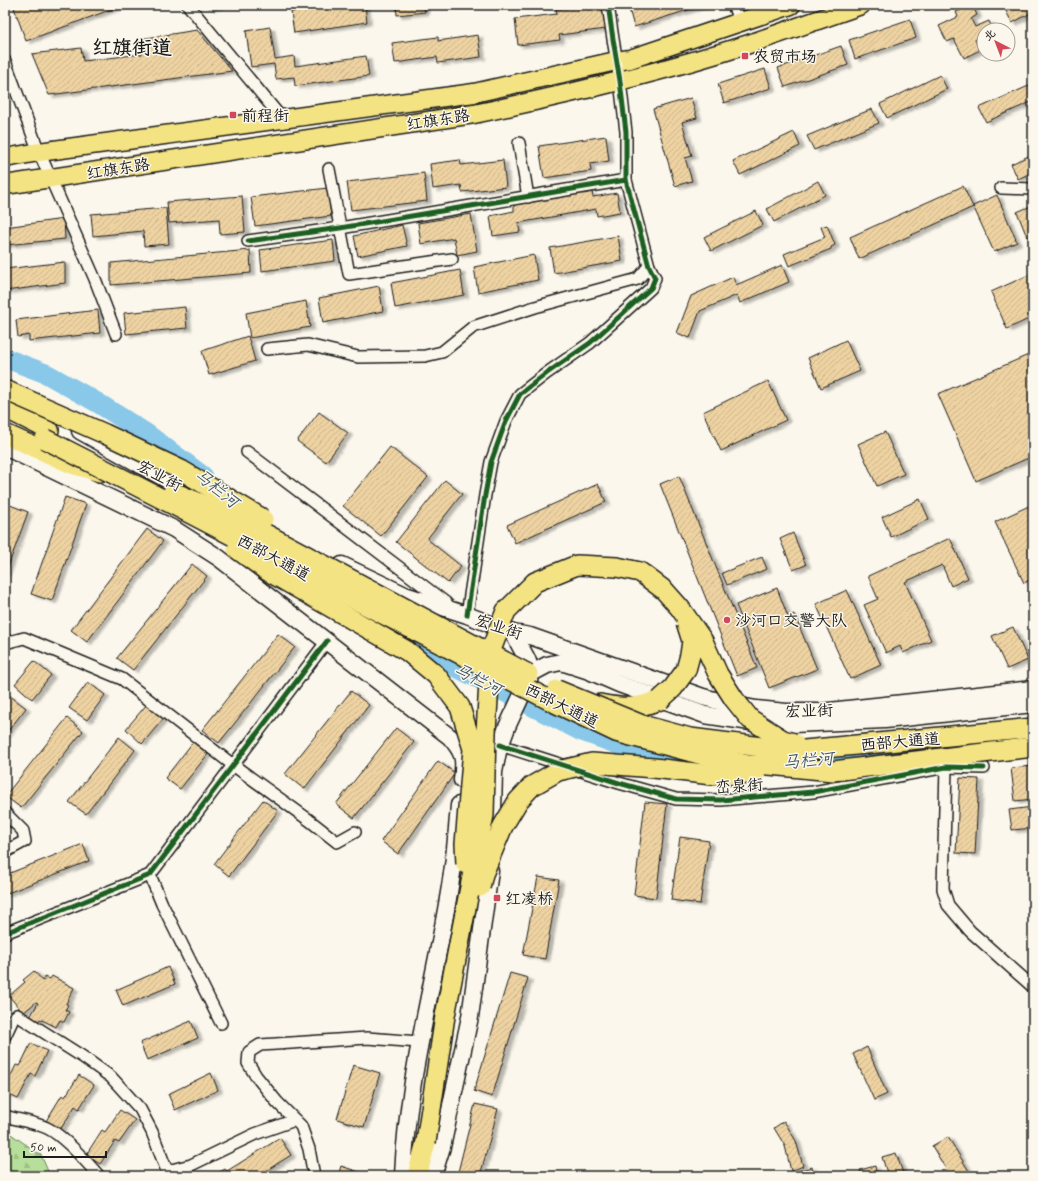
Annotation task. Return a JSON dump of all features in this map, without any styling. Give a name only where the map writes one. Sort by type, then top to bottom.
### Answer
[{"type":"highway","points":[[5,389],[181,470],[292,537],[363,586]]},
{"type":"highway","name":"西部大通道","points":[[5,408],[158,486],[236,518],[559,692],[642,725],[690,738],[794,751],[1033,728]]},
{"type":"highway","name":"西部大通道","points":[[5,419],[126,480],[553,702],[616,732],[711,757],[748,765],[769,765],[833,771],[1033,747]]},
{"type":"highway","points":[[5,434],[72,464],[126,480]]},
{"type":"highway","points":[[172,504],[266,570],[407,650],[440,680],[460,707],[473,749],[465,844],[468,896]]},
{"type":"highway","points":[[418,1176],[426,1142],[445,1016],[484,815],[486,732],[491,650],[506,611],[535,582],[577,565],[617,567],[640,572],[664,590],[680,608],[702,641],[718,674],[734,699],[750,719],[783,740],[827,748]]},
{"type":"highway","points":[[571,696],[590,702],[624,708],[639,707],[660,700],[673,688],[686,670],[690,655],[692,641],[680,608]]},
{"type":"highway","points":[[445,1016],[484,874],[504,826],[518,801],[532,786],[558,770],[592,763],[712,775],[833,771]]},
{"type":"main road","name":"红旗东路","points":[[5,158],[39,152],[474,93],[630,59],[791,5]]},
{"type":"main road","name":"红旗东路","points":[[5,185],[474,114],[532,102],[620,81],[749,44],[861,5]]},
{"type":"main road","name":"宏业街","points":[[5,389],[173,483],[405,595],[467,615],[513,633],[530,636],[703,697],[756,709],[786,712],[820,712],[1033,689]]},
{"type":"main road","points":[[5,447],[174,529],[219,558],[450,737],[458,747],[464,763],[451,880],[412,1081],[404,1143],[403,1176]]},
{"type":"main road","points":[[219,558],[217,549],[218,541],[222,534],[236,523],[253,522]]},
{"type":"main road","points":[[434,1176],[442,1147],[470,1017],[491,864],[494,772],[500,744],[506,727],[532,673],[527,659],[513,633]]},
{"type":"main road","name":"宏业街","points":[[532,673],[547,665],[561,662],[589,671],[619,684],[705,715],[770,725],[884,720],[1033,704]]},
{"type":"main road","points":[[450,737],[479,743],[500,744]]},
{"type":"street","points":[[188,5],[283,120]]},
{"type":"street","points":[[467,615],[490,469],[506,421],[520,394],[590,343],[651,288],[655,278],[649,266],[626,180],[626,132],[620,81],[608,5]]},
{"type":"street","points":[[733,5],[740,22]]},
{"type":"street","points":[[5,61],[39,152],[95,279],[116,334]]},
{"type":"street","points":[[519,143],[528,197]]},
{"type":"street","points":[[330,169],[349,274],[452,259]]},
{"type":"street","points":[[248,241],[340,228],[626,180]]},
{"type":"street","points":[[1001,188],[1033,189]]},
{"type":"street","points":[[267,349],[308,345],[358,357],[425,356],[442,352],[474,327],[535,306],[638,280],[649,266]]},
{"type":"street","points":[[247,452],[446,603],[445,609]]},
{"type":"street","points":[[5,643],[24,638],[122,678],[233,765],[337,842],[355,832]]},
{"type":"street","points":[[5,933],[150,875],[327,641]]},
{"type":"street","name":"峦泉街","points":[[500,744],[619,783],[676,799],[721,800],[813,792],[946,767],[984,768]]},
{"type":"street","points":[[946,767],[943,889],[948,905],[970,931],[1033,987]]},
{"type":"street","points":[[5,813],[23,831],[25,841],[5,852]]},
{"type":"street","points":[[150,875],[162,904],[221,1023]]},
{"type":"street","points":[[5,1036],[13,1019],[17,1015],[83,1056],[111,1077],[140,1108],[152,1132],[167,1174],[191,1165],[255,1134],[295,1120]]},
{"type":"street","points":[[314,1176],[309,1149],[301,1126],[277,1102],[256,1076],[248,1064],[249,1052],[260,1045],[367,1038],[419,1042]]},
{"type":"street","points":[[5,1116],[46,1128],[55,1133],[68,1144],[98,1176]]},
{"type":"green space","points":[[5,1130],[41,1155],[50,1176],[5,1176]]},
{"type":"building","points":[[13,5],[123,5],[26,41]]},
{"type":"building","points":[[208,5],[220,5],[209,8]]},
{"type":"building","points":[[336,5],[365,5],[367,22],[294,33],[291,12]]},
{"type":"building","points":[[396,5],[424,5],[425,12],[397,15]]},
{"type":"building","points":[[604,5],[606,29],[559,35],[560,40],[518,45],[515,19],[557,14],[556,9]]},
{"type":"building","points":[[628,5],[704,5],[634,27]]},
{"type":"building","points":[[972,5],[977,15],[971,19],[976,27],[976,52],[964,58],[954,39],[947,42],[939,26],[958,17],[956,12]]},
{"type":"building","points":[[1008,5],[1033,5],[1033,17],[1031,13],[1012,22],[1004,7]]},
{"type":"building","points":[[910,19],[916,38],[855,59],[849,40]]},
{"type":"building","points":[[270,27],[275,59],[294,56],[295,66],[366,56],[369,76],[295,86],[294,77],[276,79],[274,64],[251,67],[246,31]]},
{"type":"building","points":[[197,30],[232,71],[49,95],[32,54],[81,48],[83,61],[142,54],[140,39]]},
{"type":"building","points":[[478,35],[481,57],[438,63],[437,57],[395,63],[392,43],[438,37],[438,41]]},
{"type":"building","points":[[841,46],[848,65],[785,87],[778,68]]},
{"type":"building","points":[[765,69],[771,88],[724,103],[718,84]]},
{"type":"building","points":[[940,75],[947,89],[887,118],[880,104]]},
{"type":"building","points":[[1033,84],[1033,101],[986,122],[979,108]]},
{"type":"building","points":[[691,98],[697,118],[682,122],[692,156],[685,158],[692,181],[675,186],[653,109]]},
{"type":"building","points":[[872,109],[879,123],[814,150],[807,136]]},
{"type":"building","points":[[794,132],[800,146],[740,175],[733,161]]},
{"type":"building","points":[[606,136],[609,161],[590,164],[591,171],[544,178],[539,146]]},
{"type":"building","points":[[1033,154],[1033,172],[1018,179],[1011,164]]},
{"type":"building","points":[[460,160],[461,165],[503,160],[506,187],[462,192],[461,185],[433,189],[430,164]]},
{"type":"building","points":[[424,173],[427,201],[351,210],[347,182]]},
{"type":"building","points":[[818,181],[825,195],[774,222],[767,209]]},
{"type":"building","points":[[963,186],[973,207],[859,259],[850,237]]},
{"type":"building","points":[[328,188],[331,216],[255,226],[251,197]]},
{"type":"building","points":[[592,192],[593,197],[617,193],[620,212],[597,216],[596,209],[518,223],[520,232],[493,236],[490,216],[514,211],[514,205]]},
{"type":"building","points":[[997,195],[1017,242],[994,252],[973,206]]},
{"type":"building","points":[[242,196],[245,232],[220,234],[219,219],[169,223],[167,202]]},
{"type":"building","points":[[1033,205],[1033,234],[1027,237],[1017,212]]},
{"type":"building","points":[[166,208],[169,244],[144,246],[143,231],[93,236],[91,214]]},
{"type":"building","points":[[756,211],[763,225],[711,251],[704,237]]},
{"type":"building","points":[[471,214],[477,251],[457,255],[454,238],[421,244],[418,223]]},
{"type":"building","points":[[64,219],[65,239],[5,245],[5,227]]},
{"type":"building","points":[[402,225],[407,246],[358,256],[354,236]]},
{"type":"building","points":[[827,225],[835,245],[831,247],[831,249],[789,266],[784,254],[825,237],[821,227]]},
{"type":"building","points":[[618,236],[622,261],[554,273],[550,248]]},
{"type":"building","points":[[333,240],[335,261],[262,271],[260,250]]},
{"type":"building","points":[[250,250],[251,273],[111,285],[111,263]]},
{"type":"building","points":[[534,255],[538,280],[478,292],[474,267]]},
{"type":"building","points":[[65,262],[65,283],[5,291],[5,269]]},
{"type":"building","points":[[782,265],[789,282],[740,303],[737,295],[700,311],[690,338],[677,333],[691,296],[733,277],[736,285]]},
{"type":"building","points":[[460,270],[464,295],[395,308],[391,283]]},
{"type":"building","points":[[1033,273],[1033,317],[1007,329],[991,292]]},
{"type":"building","points":[[379,286],[383,311],[323,323],[319,298]]},
{"type":"building","points":[[306,301],[310,327],[250,338],[246,313]]},
{"type":"building","points":[[185,307],[187,328],[126,334],[124,313]]},
{"type":"building","points":[[98,310],[100,333],[29,341],[29,335],[18,337],[16,320]]},
{"type":"building","points":[[248,336],[255,361],[209,375],[202,351]]},
{"type":"building","points":[[846,340],[860,371],[821,388],[808,358]]},
{"type":"building","points":[[1033,353],[1033,456],[976,481],[938,394]]},
{"type":"building","points":[[768,381],[786,420],[721,451],[703,412]]},
{"type":"building","points":[[319,412],[348,433],[326,462],[297,441]]},
{"type":"building","points":[[885,432],[904,474],[877,486],[858,444]]},
{"type":"building","points":[[390,447],[428,477],[381,536],[343,506]]},
{"type":"building","points":[[679,476],[757,668],[737,676],[660,484]]},
{"type":"building","points":[[445,480],[462,494],[427,539],[461,566],[448,583],[396,542]]},
{"type":"building","points":[[598,484],[606,502],[515,543],[507,525]]},
{"type":"building","points":[[65,497],[86,504],[52,601],[31,594]]},
{"type":"building","points":[[920,499],[929,519],[891,537],[882,517]]},
{"type":"building","points":[[1033,504],[1033,578],[1024,583],[995,522]]},
{"type":"building","points":[[10,505],[28,512],[5,575],[5,520]]},
{"type":"building","points":[[147,529],[163,541],[87,642],[71,630]]},
{"type":"building","points":[[793,533],[806,565],[793,570],[780,539]]},
{"type":"building","points":[[950,538],[968,578],[951,586],[942,565],[905,582],[931,640],[903,653],[900,646],[886,653],[864,605],[878,599],[868,576]]},
{"type":"building","points":[[762,557],[767,569],[727,585],[722,573]]},
{"type":"building","points":[[192,564],[207,576],[133,670],[117,658]]},
{"type":"building","points":[[777,588],[788,617],[794,614],[817,669],[769,688],[736,605]]},
{"type":"building","points":[[847,590],[881,665],[850,679],[816,604]]},
{"type":"building","points":[[1013,627],[1028,660],[1007,669],[992,636]]},
{"type":"building","points":[[278,634],[295,647],[219,743],[202,730]]},
{"type":"building","points":[[34,661],[51,675],[32,699],[15,684]]},
{"type":"building","points":[[88,682],[105,695],[87,720],[69,708]]},
{"type":"building","points":[[351,691],[369,705],[304,789],[285,774]]},
{"type":"building","points":[[9,695],[26,708],[5,735],[5,700]]},
{"type":"building","points":[[147,704],[164,718],[142,744],[126,729]]},
{"type":"building","points":[[67,718],[83,731],[21,808],[5,796]]},
{"type":"building","points":[[396,728],[414,742],[354,818],[336,804]]},
{"type":"building","points":[[119,737],[135,750],[86,814],[69,802]]},
{"type":"building","points":[[193,742],[208,754],[180,789],[165,778]]},
{"type":"building","points":[[438,761],[455,773],[398,854],[381,841]]},
{"type":"building","points":[[1033,766],[1033,799],[1015,801],[1011,768]]},
{"type":"building","points":[[960,778],[979,779],[975,854],[956,853]]},
{"type":"building","points":[[263,800],[278,811],[229,876],[214,864]]},
{"type":"building","points":[[645,802],[667,804],[656,898],[634,895]]},
{"type":"building","points":[[1033,807],[1033,828],[1012,830],[1009,810]]},
{"type":"building","points":[[680,837],[709,841],[700,904],[671,900]]},
{"type":"building","points":[[83,844],[89,861],[5,894],[5,875]]},
{"type":"building","points":[[538,877],[559,880],[545,959],[523,955]]},
{"type":"building","points":[[168,967],[175,984],[123,1006],[116,990]]},
{"type":"building","points":[[34,971],[43,981],[45,977],[50,979],[52,976],[74,988],[66,1004],[68,1005],[65,1010],[69,1012],[64,1022],[60,1020],[56,1027],[40,1019],[38,1021],[30,1017],[38,1003],[36,1002],[23,1013],[9,996],[25,982],[23,980]]},
{"type":"building","points":[[510,973],[528,978],[492,1097],[474,1091]]},
{"type":"building","points":[[191,1021],[198,1038],[147,1060],[140,1043]]},
{"type":"building","points":[[31,1043],[47,1051],[35,1076],[31,1074],[18,1099],[5,1093],[5,1088],[16,1065],[20,1066]]},
{"type":"building","points":[[867,1047],[887,1094],[874,1100],[853,1054]]},
{"type":"building","points":[[353,1065],[380,1073],[364,1127],[337,1119]]},
{"type":"building","points":[[211,1073],[218,1090],[175,1110],[168,1094]]},
{"type":"building","points":[[79,1075],[94,1085],[79,1109],[75,1106],[60,1130],[46,1121],[62,1095],[65,1097]]},
{"type":"building","points":[[475,1104],[498,1109],[480,1176],[457,1176]]},
{"type":"building","points":[[120,1110],[135,1120],[119,1143],[115,1141],[100,1164],[86,1155],[102,1130],[105,1132]]},
{"type":"building","points":[[784,1121],[796,1141],[803,1166],[791,1171],[785,1146],[774,1128]]},
{"type":"building","points":[[948,1137],[972,1176],[950,1176],[932,1146]]},
{"type":"building","points":[[280,1138],[291,1155],[258,1176],[213,1176],[225,1169],[227,1171]]},
{"type":"building","points":[[896,1153],[904,1176],[888,1176],[882,1157]]},
{"type":"building","points":[[341,1166],[368,1175],[338,1176]]},
{"type":"building","points":[[875,1166],[877,1176],[862,1176],[860,1170]]},
{"type":"building","points":[[812,1167],[814,1176],[799,1176],[798,1171]]},
{"type":"waterway","name":"马栏河","points":[[5,358],[47,374],[98,403],[147,434],[203,476]]},
{"type":"waterway","name":"马栏河","points":[[401,629],[444,661],[581,731],[659,759],[690,764]]},
{"type":"waterway","name":"马栏河","points":[[792,762],[891,750]]},
{"type":"cycle path","points":[[467,615],[491,462],[506,421],[520,394],[590,343],[651,288],[655,278],[649,266],[626,180],[626,132],[620,81],[608,5]]},
{"type":"cycle path","points":[[248,241],[340,228],[626,180]]},
{"type":"cycle path","points":[[5,933],[150,875],[327,641]]},
{"type":"cycle path","points":[[500,745],[619,783],[676,799],[721,800],[813,792],[946,767],[984,768]]},
{"type":"place","name":"农贸市场","points":[[745,56]]},
{"type":"place","name":"前程街","points":[[233,115]]},
{"type":"place","name":"沙河口交警大队","points":[[727,620]]},
{"type":"place","name":"红凌桥","points":[[497,898]]},
{"type":"district","name":"红旗街道","points":[[132,47]]}]
